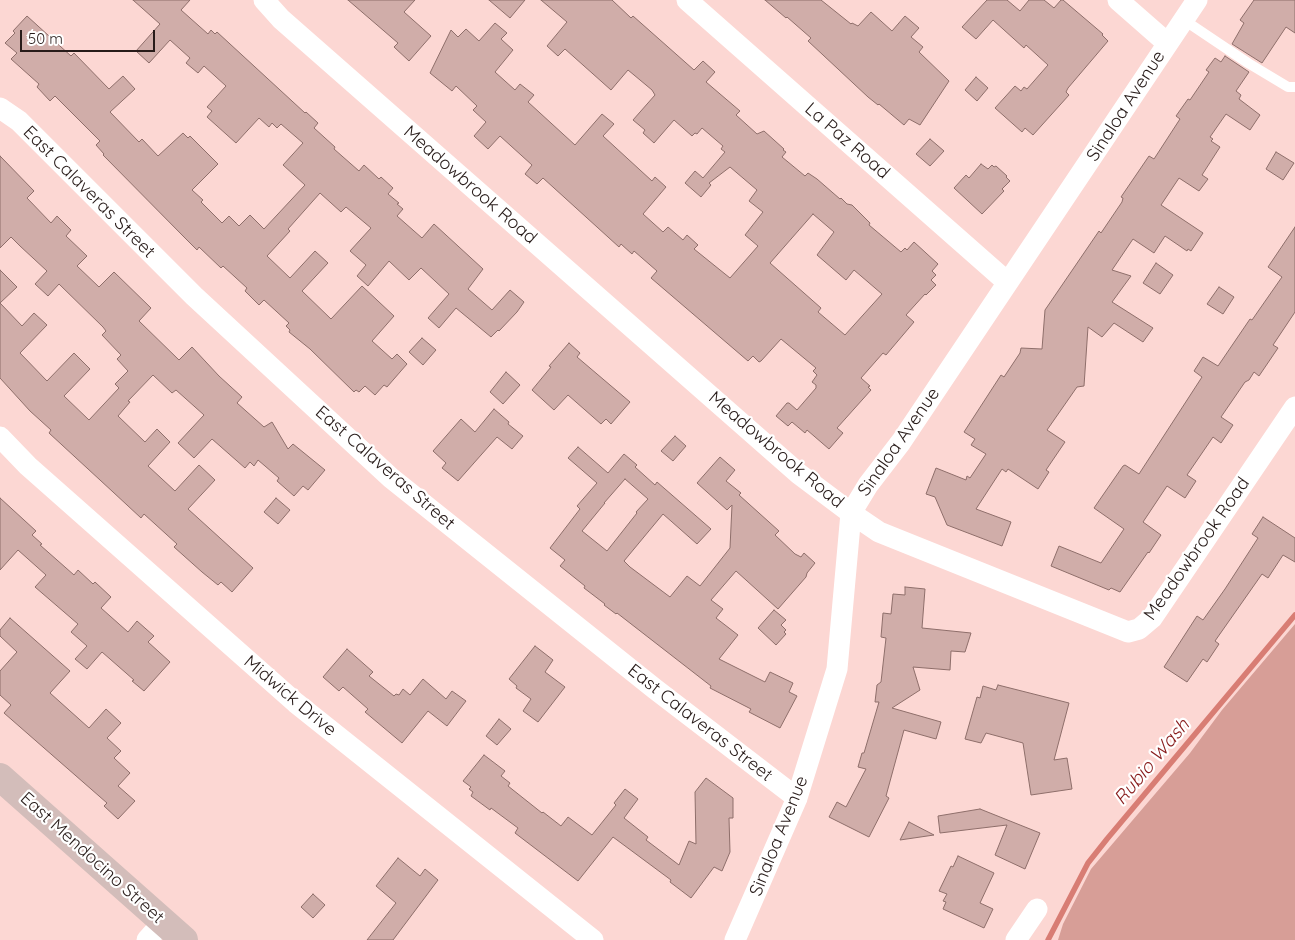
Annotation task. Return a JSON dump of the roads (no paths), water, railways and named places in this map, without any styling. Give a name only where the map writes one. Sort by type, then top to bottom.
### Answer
[{"type":"street","name":"Meadowbrook Road","points":[[264,0],[281,19],[799,474],[851,513],[880,532],[1128,632],[1139,628],[1152,618],[1295,407]]},
{"type":"street","name":"La Paz Road","points":[[687,0],[1007,282]]},
{"type":"street","points":[[1118,0],[1167,43]]},
{"type":"street","name":"Sinaloa Avenue","points":[[735,940],[797,798],[837,670],[851,513],[868,485],[901,442],[1197,0]]},
{"type":"street","name":"East Calaveras Street","points":[[0,108],[18,121],[194,296],[391,478],[655,689],[797,798]]},
{"type":"street","name":"Midwick Drive","points":[[0,437],[28,466],[296,702],[593,940]]},
{"type":"street","name":"East Mendocino Street","points":[[0,777],[155,931],[184,940]]},
{"type":"street","points":[[1016,940],[1038,909]]},
{"type":"lane","points":[[1184,20],[1288,87],[1295,86]]},
{"type":"waterway","name":"Rubio Wash","points":[[1048,940],[1088,863],[1295,615]]}]
